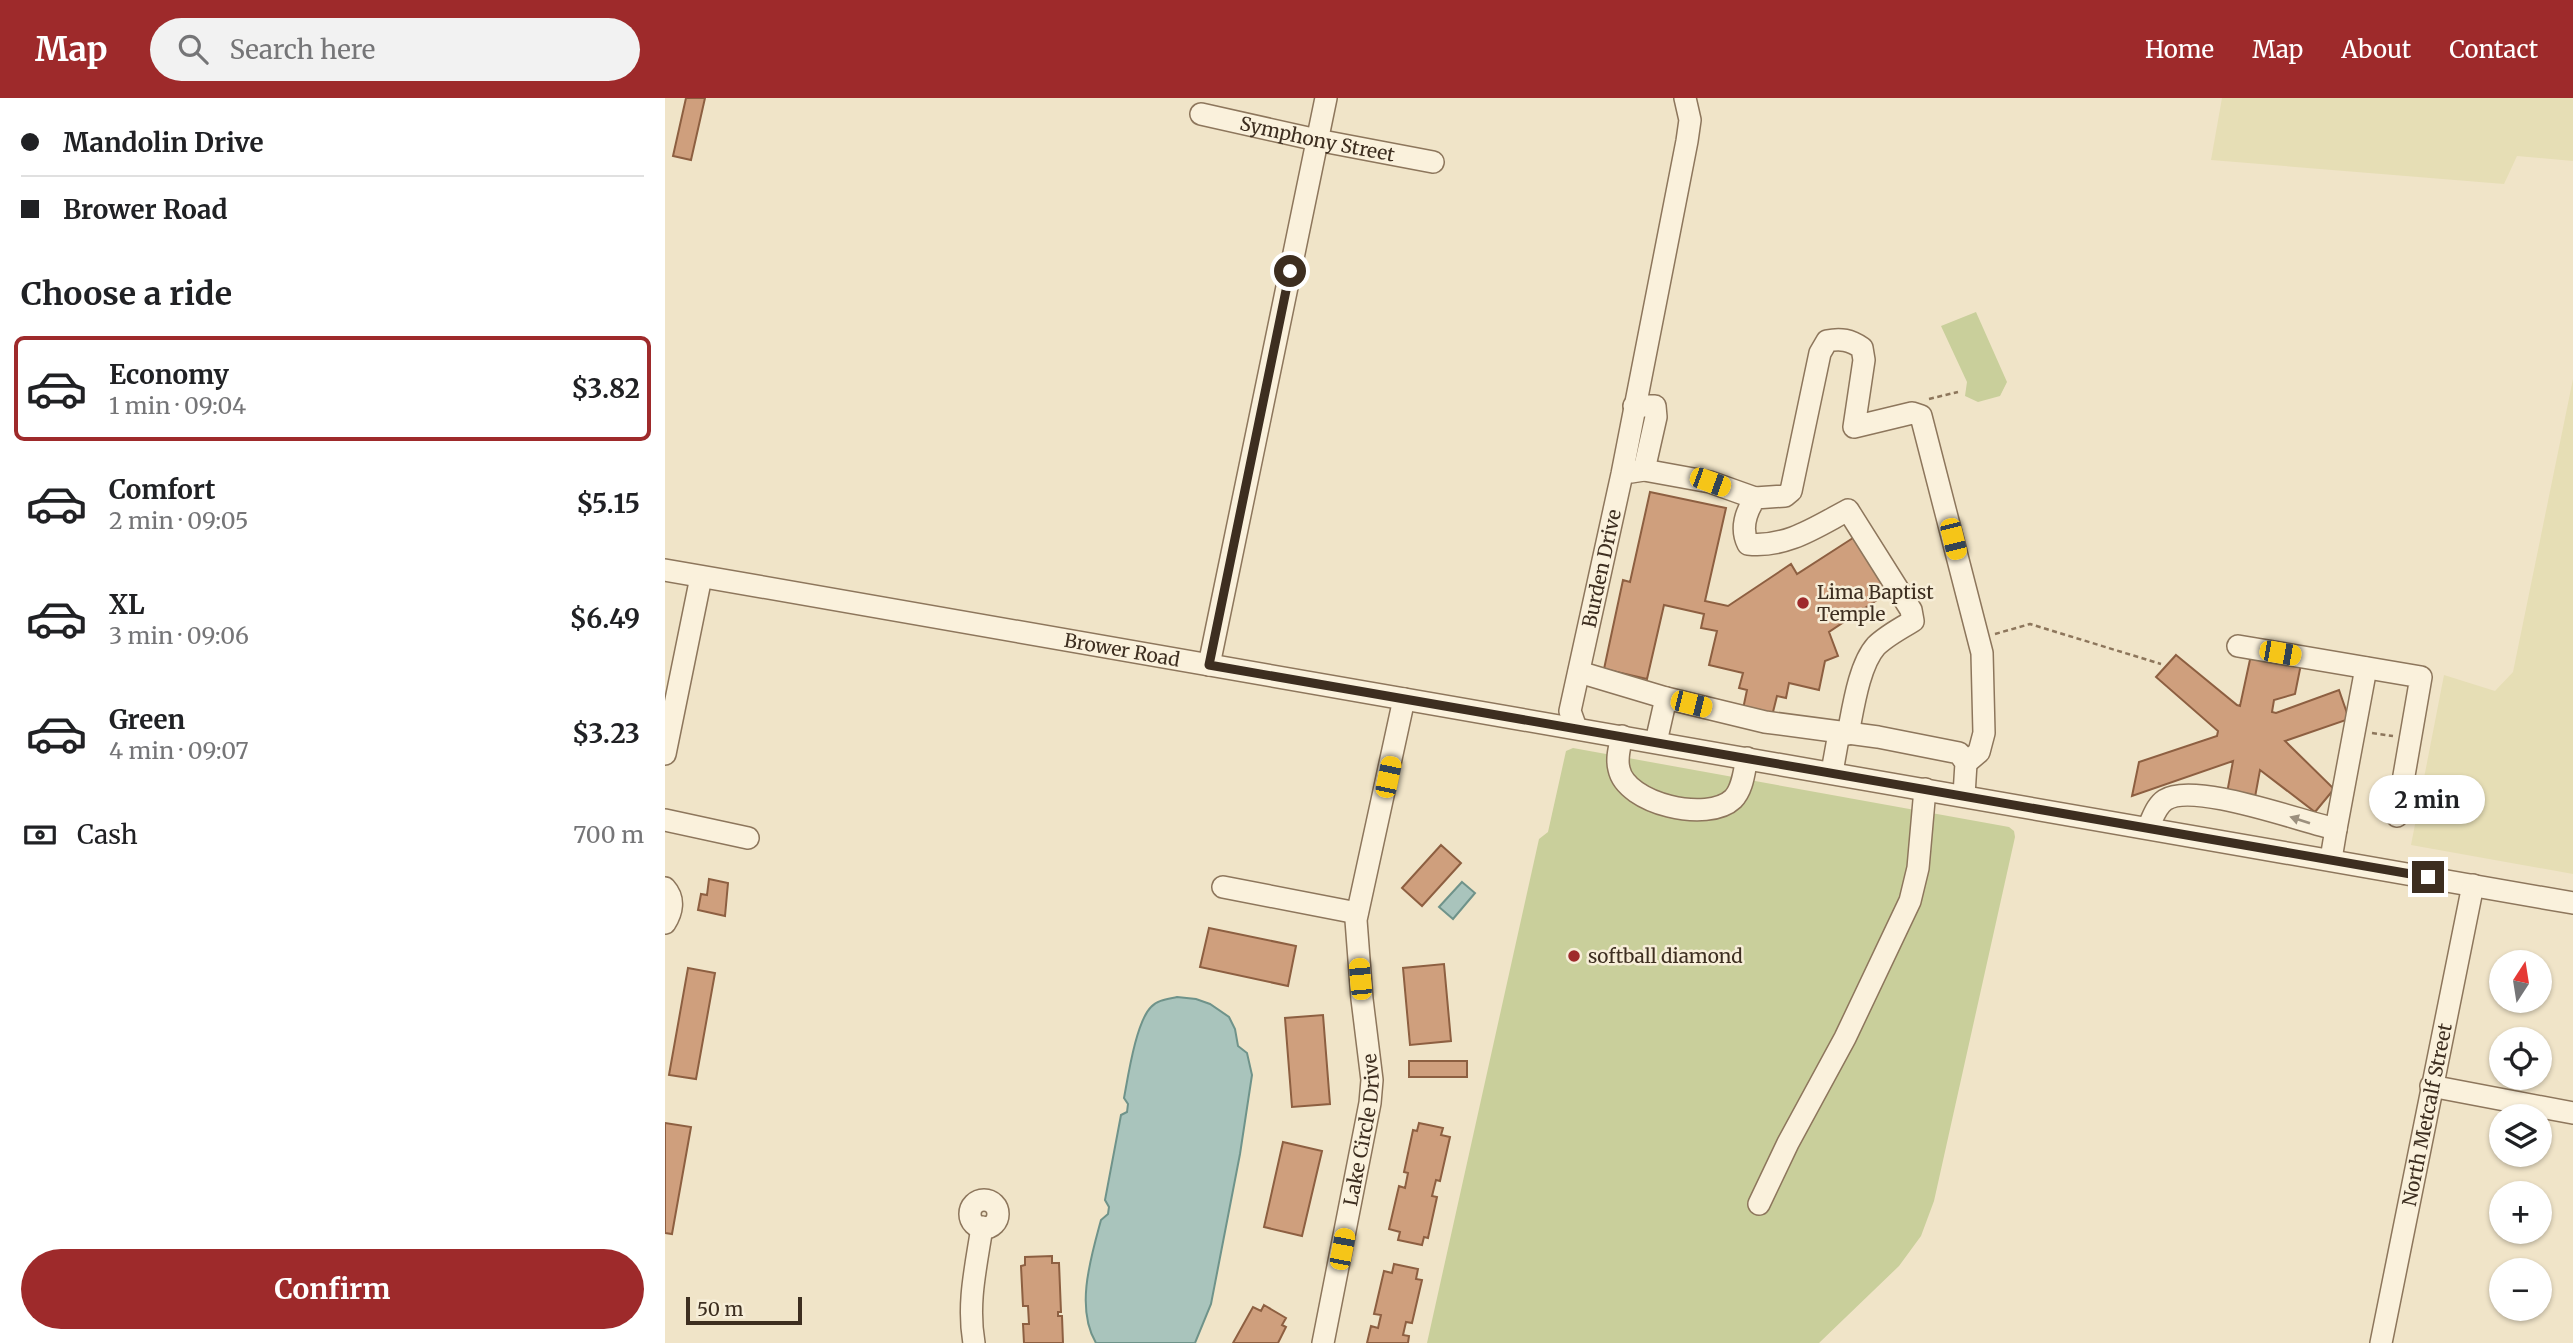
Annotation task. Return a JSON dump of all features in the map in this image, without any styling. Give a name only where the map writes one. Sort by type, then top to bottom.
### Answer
[{"type":"street","points":[[1209,665],[1326,98]]},
{"type":"street","name":"Burden Drive","points":[[1576,728],[1570,711],[1622,474],[1687,141],[1690,120],[1685,98]]},
{"type":"street","name":"Symphony Street","points":[[1201,114],[1433,162]]},
{"type":"street","points":[[1622,474],[1644,470],[1710,482],[1755,498],[1785,496],[1791,491],[1820,353],[1827,341],[1839,338],[1854,342],[1862,348],[1864,360],[1854,427],[1912,413],[1921,416],[1982,653],[1984,733],[1979,752],[1966,763]]},
{"type":"street","points":[[1634,406],[1655,406],[1656,417],[1644,470]]},
{"type":"street","points":[[1755,498],[1746,513],[1743,535],[1748,544],[1766,546],[1793,539],[1848,510],[1911,610],[1913,621],[1876,646],[1867,662],[1832,772]]},
{"type":"street","name":"Brower Road","points":[[665,570],[2573,903]]},
{"type":"street","points":[[665,754],[670,708],[701,577]]},
{"type":"street","points":[[2238,646],[2421,677],[2397,816]]},
{"type":"street","points":[[2331,859],[2366,668]]},
{"type":"street","points":[[1579,672],[1666,698],[1765,722],[1878,737],[1959,753],[1966,763],[1964,795]]},
{"type":"street","points":[[1656,742],[1666,698]]},
{"type":"street","name":"Lake Circle Drive","points":[[1323,1343],[1372,1080],[1362,999],[1357,913],[1366,882],[1404,699]]},
{"type":"street","points":[[1622,736],[1618,761],[1626,782],[1647,798],[1682,809],[1715,807],[1731,801],[1741,786],[1747,758]]},
{"type":"street","points":[[1759,1204],[1788,1143],[1845,1038],[1910,901],[1918,868],[1925,789]]},
{"type":"street","points":[[2148,827],[2159,805],[2167,798],[2197,795],[2232,801],[2336,829]]},
{"type":"street","points":[[665,820],[748,838]]},
{"type":"street","name":"North Metcalf Street","points":[[2381,1343],[2473,885]]},
{"type":"street","points":[[1223,887],[1357,913]]},
{"type":"street","points":[[665,888],[672,899],[665,923]]},
{"type":"street","points":[[2431,1086],[2573,1112]]},
{"type":"street","points":[[974,1343],[971,1296],[982,1227]]},
{"type":"path","points":[[1926,400],[1958,393]]},
{"type":"path","points":[[1978,638],[2030,624],[2161,664]]},
{"type":"path","points":[[2354,730],[2410,740]]},
{"type":"shaded area","points":[[2222,98],[2573,98],[2573,161],[2517,156],[2504,184],[2211,160]]},
{"type":"shaded area","points":[[2573,379],[2573,874],[2411,845],[2444,675],[2495,691],[2513,672]]},
{"type":"green space","points":[[1976,312],[2007,382],[2000,396],[1978,402],[1965,396],[1967,382],[1941,326]]},
{"type":"green space","points":[[1573,748],[2009,827],[2014,831],[2015,837],[1934,1201],[1921,1236],[1899,1266],[1819,1343],[1427,1343],[1539,839],[1548,832],[1566,751]]},
{"type":"water","points":[[1462,882],[1475,893],[1453,919],[1439,907]]},
{"type":"water","points":[[1177,997],[1210,1004],[1229,1017],[1235,1029],[1238,1046],[1247,1053],[1252,1075],[1240,1154],[1211,1304],[1195,1343],[1096,1343],[1087,1314],[1087,1282],[1101,1220],[1108,1214],[1109,1207],[1105,1200],[1121,1115],[1127,1112],[1128,1104],[1124,1098],[1133,1050],[1141,1025],[1151,1007],[1159,1001]]},
{"type":"building","points":[[686,98],[705,98],[691,160],[673,156]]},
{"type":"building","name":"Lima Baptist Temple","points":[[1650,492],[1726,508],[1705,601],[1728,606],[1791,564],[1797,574],[1856,536],[1892,590],[1829,632],[1838,656],[1825,661],[1819,690],[1789,683],[1786,698],[1777,696],[1772,716],[1743,709],[1747,690],[1739,688],[1743,673],[1709,665],[1717,631],[1701,628],[1704,614],[1664,605],[1647,679],[1604,669],[1623,580],[1630,582]]},
{"type":"building","points":[[2176,655],[2240,706],[2251,655],[2301,664],[2295,694],[2274,700],[2272,712],[2276,713],[2339,690],[2349,719],[2285,741],[2334,789],[2315,812],[2260,770],[2255,797],[2227,793],[2233,761],[2132,796],[2139,762],[2217,736],[2218,731],[2156,677]]},
{"type":"building","points":[[1441,845],[1461,863],[1422,906],[1402,888]]},
{"type":"building","points":[[709,879],[728,883],[725,916],[698,910],[701,894],[707,895]]},
{"type":"building","points":[[1209,928],[1296,946],[1288,986],[1200,967]]},
{"type":"building","points":[[1444,964],[1451,1041],[1410,1045],[1403,968]]},
{"type":"building","points":[[688,968],[715,973],[696,1079],[669,1075]]},
{"type":"building","points":[[1323,1015],[1330,1104],[1292,1107],[1285,1018]]},
{"type":"building","points":[[1409,1061],[1467,1061],[1467,1077],[1409,1077]]},
{"type":"building","points":[[665,1123],[691,1127],[672,1234],[665,1233]]},
{"type":"building","points":[[1419,1123],[1443,1128],[1441,1135],[1450,1137],[1440,1181],[1436,1180],[1432,1196],[1437,1197],[1428,1238],[1424,1237],[1422,1245],[1398,1240],[1400,1232],[1389,1229],[1399,1186],[1405,1188],[1408,1173],[1404,1172],[1413,1130],[1417,1131]]},
{"type":"building","points":[[1283,1142],[1322,1151],[1302,1236],[1264,1227]]},
{"type":"building","points":[[1052,1256],[1052,1263],[1059,1263],[1061,1312],[1058,1312],[1058,1316],[1062,1316],[1063,1343],[1024,1343],[1023,1324],[1029,1324],[1028,1306],[1023,1306],[1021,1266],[1025,1265],[1025,1257]]},
{"type":"building","points":[[1394,1264],[1418,1269],[1416,1279],[1422,1280],[1412,1323],[1406,1322],[1403,1335],[1409,1336],[1408,1343],[1367,1343],[1371,1326],[1378,1328],[1381,1315],[1374,1314],[1384,1271],[1392,1273]]},
{"type":"building","points":[[1264,1305],[1286,1318],[1282,1325],[1286,1327],[1278,1343],[1233,1343],[1253,1307],[1261,1311]]},
{"type":"place","name":"Lima Baptist Temple","points":[[1803,603]]},
{"type":"place","name":"softball diamond","points":[[1574,956]]},
{"type":"route","points":[[1290,271],[1209,665],[2428,877]]}]
